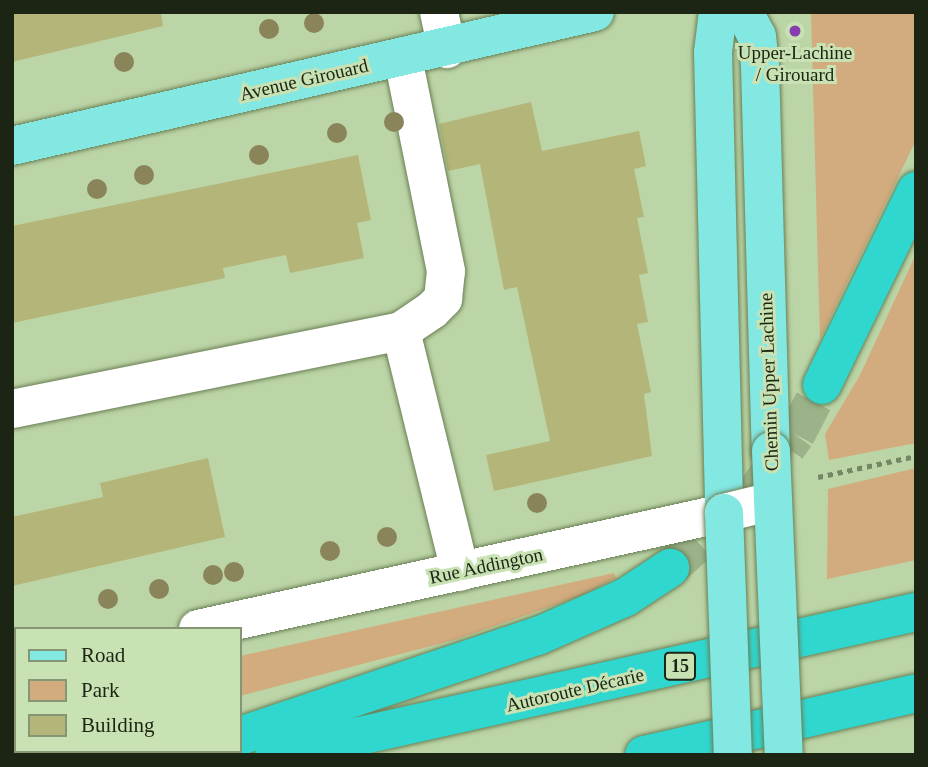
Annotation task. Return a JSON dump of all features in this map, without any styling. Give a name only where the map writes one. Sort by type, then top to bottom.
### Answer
[{"type":"highway","points":[[822,385],[916,191]]},
{"type":"highway","points":[[242,735],[538,636],[626,597],[670,568]]},
{"type":"highway","name":"Autoroute Décarie","points":[[274,755],[916,612]]},
{"type":"highway","points":[[644,755],[916,693]]},
{"type":"main road","name":"Avenue Girouard","points":[[12,146],[403,58],[443,30],[595,12]]},
{"type":"main road","points":[[718,12],[713,66],[723,513],[733,755]]},
{"type":"main road","name":"Chemin Upper Lachine","points":[[744,12],[757,36],[760,66],[771,451],[784,755]]},
{"type":"street","points":[[12,409],[401,331],[432,310],[446,288],[403,58]]},
{"type":"street","points":[[401,331],[460,572]]},
{"type":"street","name":"Rue Addington","points":[[207,627],[773,501]]},
{"type":"path","points":[[818,477],[916,456]]},
{"type":"green space","points":[[811,12],[916,12],[916,140],[820,339]]},
{"type":"green space","points":[[916,254],[916,443],[829,460],[825,434],[860,375]]},
{"type":"green space","points":[[916,468],[916,560],[827,579],[828,489]]},
{"type":"green space","points":[[614,573],[616,578],[581,596],[458,639],[242,695],[242,656]]},
{"type":"building","points":[[12,12],[161,12],[163,26],[12,62]]},
{"type":"building","points":[[531,102],[542,151],[639,131],[646,166],[634,169],[644,217],[637,218],[648,273],[639,275],[648,322],[637,324],[651,392],[644,394],[652,456],[494,491],[486,455],[550,441],[517,287],[504,290],[480,164],[448,171],[439,124]]},
{"type":"building","points":[[358,155],[371,220],[357,223],[364,258],[290,273],[286,255],[223,268],[225,278],[12,323],[12,226]]},
{"type":"building","points":[[208,458],[225,537],[12,586],[12,517],[103,497],[100,483]]},
{"type":"tunnel","points":[[670,568],[754,494],[796,435],[822,385]]},
{"type":"place","name":"Upper-Lachine / Girouard","points":[[795,31]]}]
